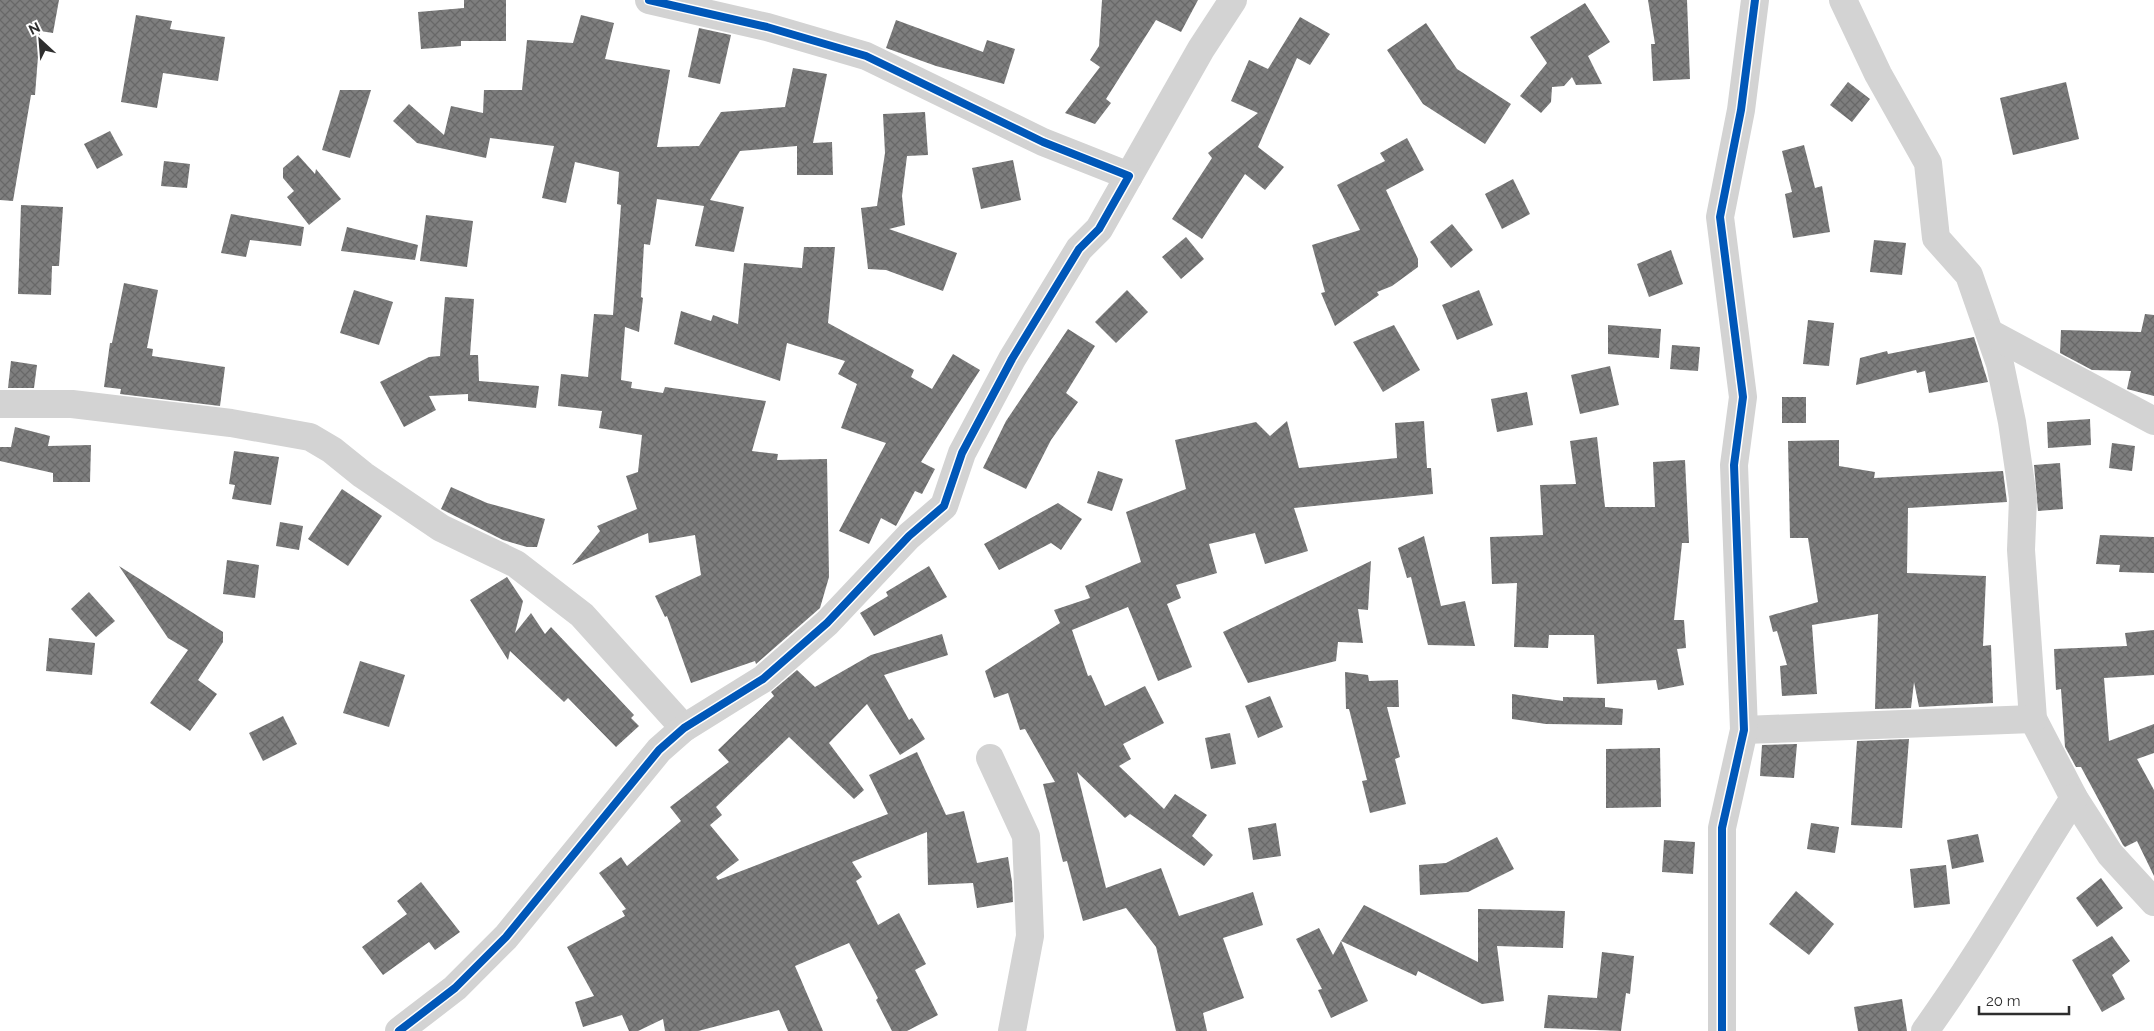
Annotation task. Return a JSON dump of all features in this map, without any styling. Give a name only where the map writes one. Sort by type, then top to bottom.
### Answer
[{"type":"street","points":[[649,0],[767,27],[866,56],[1043,142],[1129,176]]},
{"type":"street","points":[[399,1031],[455,988],[506,937],[659,750],[684,728],[763,678],[827,623],[909,536],[944,506],[962,453],[1012,359],[1079,248],[1099,229],[1201,49],[1233,0]]},
{"type":"street","points":[[1722,1031],[1722,828],[1744,730],[1734,465],[1743,397],[1720,217],[1741,110],[1755,0]]},
{"type":"street","points":[[1843,0],[1878,74],[1928,163],[1936,238],[1969,275],[2000,364],[2012,422],[2023,498],[2021,550],[2033,719],[2074,798],[2110,854],[2154,902]]},
{"type":"street","points":[[1990,333],[2154,421]]},
{"type":"street","points":[[0,404],[72,404],[231,423],[310,437],[332,450],[363,476],[441,528],[516,564],[582,615],[684,728]]},
{"type":"street","points":[[1744,730],[2033,719]]},
{"type":"street","points":[[990,758],[1026,836],[1030,936],[1012,1031]]},
{"type":"street","points":[[1925,1031],[1959,983],[2015,889],[2074,798]]},
{"type":"building","points":[[0,0],[59,0],[53,33],[40,31],[35,95],[31,95],[13,201],[0,200]]},
{"type":"building","points":[[464,0],[506,0],[506,41],[461,41],[461,46],[421,49],[418,12],[464,8]]},
{"type":"building","points":[[1102,0],[1198,0],[1181,32],[1156,20],[1106,99],[1111,103],[1095,124],[1065,113],[1100,67],[1090,60],[1099,46]]},
{"type":"building","points":[[1648,0],[1687,0],[1690,79],[1653,81],[1651,44],[1655,44]]},
{"type":"building","points":[[1585,3],[1610,42],[1588,56],[1602,84],[1576,85],[1572,77],[1564,86],[1552,87],[1551,102],[1541,113],[1520,96],[1547,63],[1530,37]]},
{"type":"building","points":[[136,15],[172,21],[170,29],[225,37],[218,81],[163,73],[157,108],[121,102]]},
{"type":"building","points":[[581,15],[614,23],[605,59],[670,70],[657,147],[699,146],[721,112],[785,107],[793,68],[827,74],[813,143],[832,142],[833,175],[797,175],[797,146],[740,151],[710,200],[744,207],[734,252],[695,246],[704,206],[657,199],[650,245],[644,244],[641,297],[643,298],[639,332],[625,327],[621,380],[632,382],[631,388],[663,393],[665,387],[766,401],[752,451],[778,454],[777,460],[827,459],[829,577],[820,608],[756,664],[755,661],[691,683],[667,616],[665,617],[655,596],[701,575],[695,535],[649,543],[648,533],[572,565],[600,531],[597,526],[637,509],[626,476],[638,472],[642,435],[599,428],[602,411],[558,406],[561,374],[588,377],[594,314],[613,315],[621,205],[617,204],[619,172],[575,162],[566,203],[542,198],[554,146],[490,138],[486,158],[417,143],[393,121],[409,104],[444,135],[451,106],[483,113],[484,90],[522,90],[527,40],[573,43]]},
{"type":"building","points":[[1300,17],[1330,34],[1310,65],[1297,58],[1258,147],[1284,167],[1265,190],[1245,174],[1202,239],[1172,219],[1212,158],[1208,153],[1258,113],[1231,101],[1249,60],[1268,69]]},
{"type":"building","points":[[896,20],[983,52],[987,40],[1015,49],[1004,84],[936,66],[886,48]]},
{"type":"building","points":[[1426,23],[1457,69],[1511,104],[1485,144],[1423,104],[1387,50]]},
{"type":"building","points":[[699,28],[731,35],[720,84],[688,77]]},
{"type":"building","points":[[1848,82],[1870,99],[1852,122],[1830,105]]},
{"type":"building","points":[[2066,82],[2079,139],[2013,155],[2000,98]]},
{"type":"building","points":[[340,90],[371,90],[350,158],[322,150]]},
{"type":"building","points":[[925,112],[928,155],[907,156],[902,196],[905,225],[889,229],[957,253],[943,291],[886,270],[868,269],[861,208],[877,206],[885,153],[883,114]]},
{"type":"building","points":[[110,131],[123,155],[97,169],[84,144]]},
{"type":"building","points":[[1407,138],[1424,170],[1386,190],[1418,259],[1418,267],[1392,286],[1377,292],[1379,295],[1335,326],[1321,293],[1325,292],[1312,245],[1360,230],[1337,185],[1385,161],[1380,153]]},
{"type":"building","points":[[1804,145],[1815,188],[1822,186],[1830,232],[1793,238],[1785,194],[1792,192],[1782,151]]},
{"type":"building","points":[[298,155],[315,174],[316,169],[341,199],[309,225],[287,197],[294,191],[283,178],[283,168]]},
{"type":"building","points":[[1013,160],[1021,200],[981,209],[972,168]]},
{"type":"building","points":[[164,161],[190,164],[187,188],[161,186]]},
{"type":"building","points":[[1513,179],[1530,214],[1502,229],[1485,194]]},
{"type":"building","points":[[21,205],[63,207],[59,266],[52,266],[51,295],[18,294]]},
{"type":"building","points":[[231,214],[304,227],[301,246],[250,240],[246,257],[221,253]]},
{"type":"building","points":[[426,215],[473,221],[467,267],[420,261]]},
{"type":"building","points":[[1452,224],[1473,250],[1451,268],[1430,242]]},
{"type":"building","points":[[347,227],[418,245],[415,260],[341,251]]},
{"type":"building","points":[[1186,237],[1204,259],[1181,279],[1162,257]]},
{"type":"building","points":[[1874,240],[1906,243],[1902,275],[1870,272]]},
{"type":"building","points":[[804,247],[835,247],[828,323],[914,370],[911,377],[932,389],[953,354],[980,370],[921,462],[935,469],[922,494],[915,491],[896,526],[881,518],[869,544],[839,531],[886,443],[841,428],[857,384],[838,374],[845,361],[787,343],[780,381],[674,344],[681,311],[711,321],[713,315],[738,324],[744,263],[802,268]]},
{"type":"building","points":[[1671,250],[1683,284],[1649,297],[1637,264]]},
{"type":"building","points":[[124,283],[158,290],[147,348],[153,349],[152,356],[225,367],[220,406],[120,394],[121,389],[104,387],[110,343],[112,343]]},
{"type":"building","points":[[354,290],[393,302],[379,345],[340,333]]},
{"type":"building","points":[[1127,290],[1148,312],[1116,343],[1095,322]]},
{"type":"building","points":[[1479,290],[1493,325],[1457,340],[1442,305]]},
{"type":"building","points":[[445,297],[474,299],[470,355],[478,355],[479,381],[539,386],[536,408],[468,401],[468,394],[429,396],[436,410],[404,427],[380,382],[429,357],[440,356]]},
{"type":"building","points":[[2145,314],[2154,315],[2154,396],[2127,389],[2131,371],[2092,370],[2060,353],[2061,330],[2141,332]]},
{"type":"building","points":[[1808,320],[1834,323],[1829,366],[1803,364]]},
{"type":"building","points":[[1394,325],[1420,370],[1383,392],[1353,342]]},
{"type":"building","points":[[1608,325],[1661,329],[1659,358],[1608,354]]},
{"type":"building","points":[[1068,329],[1095,346],[1066,393],[1078,402],[1051,440],[1026,489],[983,468],[1006,421]]},
{"type":"building","points":[[1974,337],[1988,382],[1929,393],[1925,371],[1917,373],[1916,370],[1856,385],[1860,358],[1887,351],[1888,354]]},
{"type":"building","points":[[1672,345],[1700,347],[1698,371],[1670,369]]},
{"type":"building","points":[[11,361],[37,365],[34,388],[8,388]]},
{"type":"building","points":[[1610,366],[1619,405],[1580,414],[1571,375]]},
{"type":"building","points":[[1527,392],[1533,425],[1497,432],[1491,399]]},
{"type":"building","points":[[1782,397],[1806,397],[1806,423],[1782,423]]},
{"type":"building","points":[[2090,419],[2091,445],[2048,448],[2047,422]]},
{"type":"building","points":[[1287,421],[1299,468],[1397,458],[1395,423],[1424,421],[1427,468],[1431,468],[1433,494],[1294,508],[1308,551],[1265,564],[1255,533],[1209,544],[1217,573],[1176,585],[1181,598],[1167,604],[1192,667],[1158,681],[1128,607],[1072,630],[1088,676],[1091,675],[1105,706],[1145,686],[1164,723],[1123,744],[1131,759],[1119,766],[1164,809],[1175,794],[1207,815],[1192,836],[1213,855],[1204,866],[1130,814],[1125,818],[1077,772],[1106,888],[1161,868],[1179,916],[1253,892],[1263,925],[1223,938],[1244,998],[1203,1013],[1207,1031],[1176,1031],[1156,947],[1126,908],[1083,921],[1067,861],[1063,862],[1043,784],[1055,782],[1025,729],[1020,730],[1008,693],[994,698],[985,671],[1060,623],[1054,610],[1090,598],[1085,586],[1141,562],[1126,512],[1186,489],[1175,440],[1256,422],[1270,436]]},
{"type":"building","points":[[15,427],[50,436],[48,446],[91,445],[90,482],[53,482],[53,473],[0,461],[0,447],[11,447]]},
{"type":"building","points":[[1597,437],[1605,507],[1655,507],[1653,462],[1685,460],[1689,543],[1682,543],[1674,620],[1684,620],[1686,648],[1677,649],[1684,685],[1658,690],[1656,680],[1597,684],[1594,635],[1549,635],[1548,648],[1514,647],[1517,583],[1492,584],[1490,537],[1543,535],[1540,485],[1576,484],[1570,441]]},
{"type":"building","points":[[1839,440],[1839,466],[1875,472],[1874,478],[2003,471],[2007,502],[1908,508],[1907,573],[1986,576],[1983,646],[1991,645],[1993,703],[1919,707],[1914,682],[1911,708],[1875,709],[1878,614],[1812,625],[1817,694],[1782,696],[1780,666],[1787,665],[1777,631],[1773,632],[1769,616],[1818,602],[1808,538],[1790,538],[1788,441]]},
{"type":"building","points":[[2112,443],[2135,446],[2132,471],[2109,468]]},
{"type":"building","points":[[234,451],[279,457],[271,505],[232,499],[235,485],[229,484]]},
{"type":"building","points":[[2060,463],[2063,509],[2038,511],[2034,465]]},
{"type":"building","points":[[1098,471],[1123,479],[1112,511],[1087,503]]},
{"type":"building","points":[[451,487],[487,503],[545,519],[537,547],[527,547],[503,540],[441,509]]},
{"type":"building","points":[[342,489],[382,516],[348,566],[308,539]]},
{"type":"building","points":[[1058,503],[1082,519],[1061,550],[1051,543],[999,570],[984,544]]},
{"type":"building","points":[[280,522],[303,526],[299,550],[276,546]]},
{"type":"building","points":[[2100,535],[2154,537],[2154,573],[2119,572],[2120,565],[2096,564]]},
{"type":"building","points":[[1424,536],[1441,606],[1465,601],[1475,646],[1428,645],[1411,577],[1407,578],[1398,548]]},
{"type":"building","points":[[227,560],[259,565],[255,598],[223,594]]},
{"type":"building","points":[[1371,561],[1368,610],[1358,609],[1363,643],[1338,642],[1336,661],[1248,683],[1223,632]]},
{"type":"building","points":[[119,566],[223,632],[223,642],[198,680],[217,694],[190,731],[150,703],[188,650],[168,638]]},
{"type":"building","points":[[929,566],[947,597],[874,636],[860,613],[888,596],[886,592]]},
{"type":"building","points":[[507,577],[523,601],[515,633],[531,613],[545,634],[551,627],[634,715],[631,718],[639,726],[616,747],[568,698],[564,702],[510,651],[508,660],[470,600]]},
{"type":"building","points":[[89,592],[115,621],[96,637],[71,609]]},
{"type":"building","points":[[2154,630],[2154,675],[2104,678],[2109,741],[2154,724],[2154,753],[2137,759],[2154,790],[2154,876],[2137,841],[2125,847],[2123,845],[2081,767],[2076,767],[2065,747],[2061,689],[2056,690],[2054,649],[2127,646],[2125,633]]},
{"type":"building","points":[[942,634],[948,655],[884,675],[909,720],[912,718],[925,739],[900,755],[867,704],[829,743],[864,790],[854,799],[789,737],[716,807],[722,815],[710,825],[739,860],[716,877],[718,880],[888,814],[869,775],[917,752],[946,815],[964,811],[977,863],[1008,857],[1012,882],[1013,902],[977,908],[973,883],[928,885],[927,832],[852,862],[862,877],[856,881],[878,925],[899,913],[926,964],[915,970],[938,1015],[907,1031],[892,1031],[876,1000],[878,998],[849,943],[795,966],[823,1031],[788,1031],[779,1010],[698,1031],[665,1031],[663,1019],[638,1031],[629,1031],[622,1015],[583,1027],[575,1002],[594,996],[567,947],[625,916],[622,911],[626,909],[599,873],[621,857],[627,866],[681,821],[670,807],[729,762],[718,750],[774,696],[771,692],[797,670],[815,687],[871,655]]},
{"type":"building","points":[[49,638],[95,643],[92,675],[46,671]]},
{"type":"building","points":[[360,661],[405,675],[389,727],[343,713]]},
{"type":"building","points":[[1345,672],[1368,675],[1369,681],[1398,680],[1399,707],[1387,707],[1400,757],[1395,759],[1406,804],[1370,813],[1362,781],[1367,780],[1349,709],[1346,709]]},
{"type":"building","points":[[1512,694],[1563,701],[1563,697],[1605,698],[1605,707],[1623,709],[1622,725],[1546,724],[1512,719]]},
{"type":"building","points":[[1270,696],[1283,727],[1258,738],[1245,706]]},
{"type":"building","points":[[283,716],[297,744],[263,761],[249,733]]},
{"type":"building","points":[[1230,733],[1236,764],[1211,769],[1205,738]]},
{"type":"building","points":[[1909,739],[1902,828],[1851,825],[1857,741]]},
{"type":"building","points":[[1797,744],[1794,778],[1760,776],[1762,745]]},
{"type":"building","points":[[1660,748],[1661,807],[1606,808],[1606,749]]},
{"type":"building","points":[[1276,823],[1281,856],[1253,860],[1248,828]]},
{"type":"building","points":[[1811,823],[1839,827],[1835,853],[1807,849]]},
{"type":"building","points":[[1978,834],[1984,862],[1952,869],[1947,840]]},
{"type":"building","points":[[1497,837],[1514,869],[1468,892],[1420,895],[1419,865],[1446,863]]},
{"type":"building","points":[[1664,840],[1695,842],[1693,874],[1662,872]]},
{"type":"building","points":[[1946,865],[1950,904],[1914,908],[1910,869]]},
{"type":"building","points":[[2101,878],[2123,908],[2097,927],[2076,898]]},
{"type":"building","points":[[421,882],[460,932],[435,950],[429,942],[383,975],[362,947],[407,914],[397,901]]},
{"type":"building","points":[[1796,891],[1834,924],[1809,955],[1769,924]]},
{"type":"building","points":[[1364,905],[1478,962],[1478,909],[1565,911],[1563,948],[1497,946],[1504,1001],[1482,1004],[1418,971],[1416,976],[1341,941]]},
{"type":"building","points":[[1319,928],[1333,955],[1341,941],[1368,1001],[1331,1018],[1318,990],[1322,989],[1296,939]]},
{"type":"building","points":[[2112,936],[2130,961],[2112,975],[2125,999],[2102,1012],[2072,960]]},
{"type":"building","points":[[1602,952],[1634,956],[1630,994],[1626,993],[1621,1031],[1544,1028],[1548,995],[1597,998]]},
{"type":"building","points":[[1902,999],[1907,1031],[1858,1031],[1854,1007]]},
{"type":"cycle path","points":[[399,1031],[455,988],[506,937],[659,750],[684,728],[763,679],[827,623],[909,536],[944,506],[962,453],[1012,359],[1079,249],[1099,229],[1129,176],[1043,142],[866,56],[767,27],[649,0]]},
{"type":"cycle path","points":[[1722,1031],[1722,828],[1744,730],[1734,465],[1743,397],[1720,217],[1741,110],[1755,0]]}]
